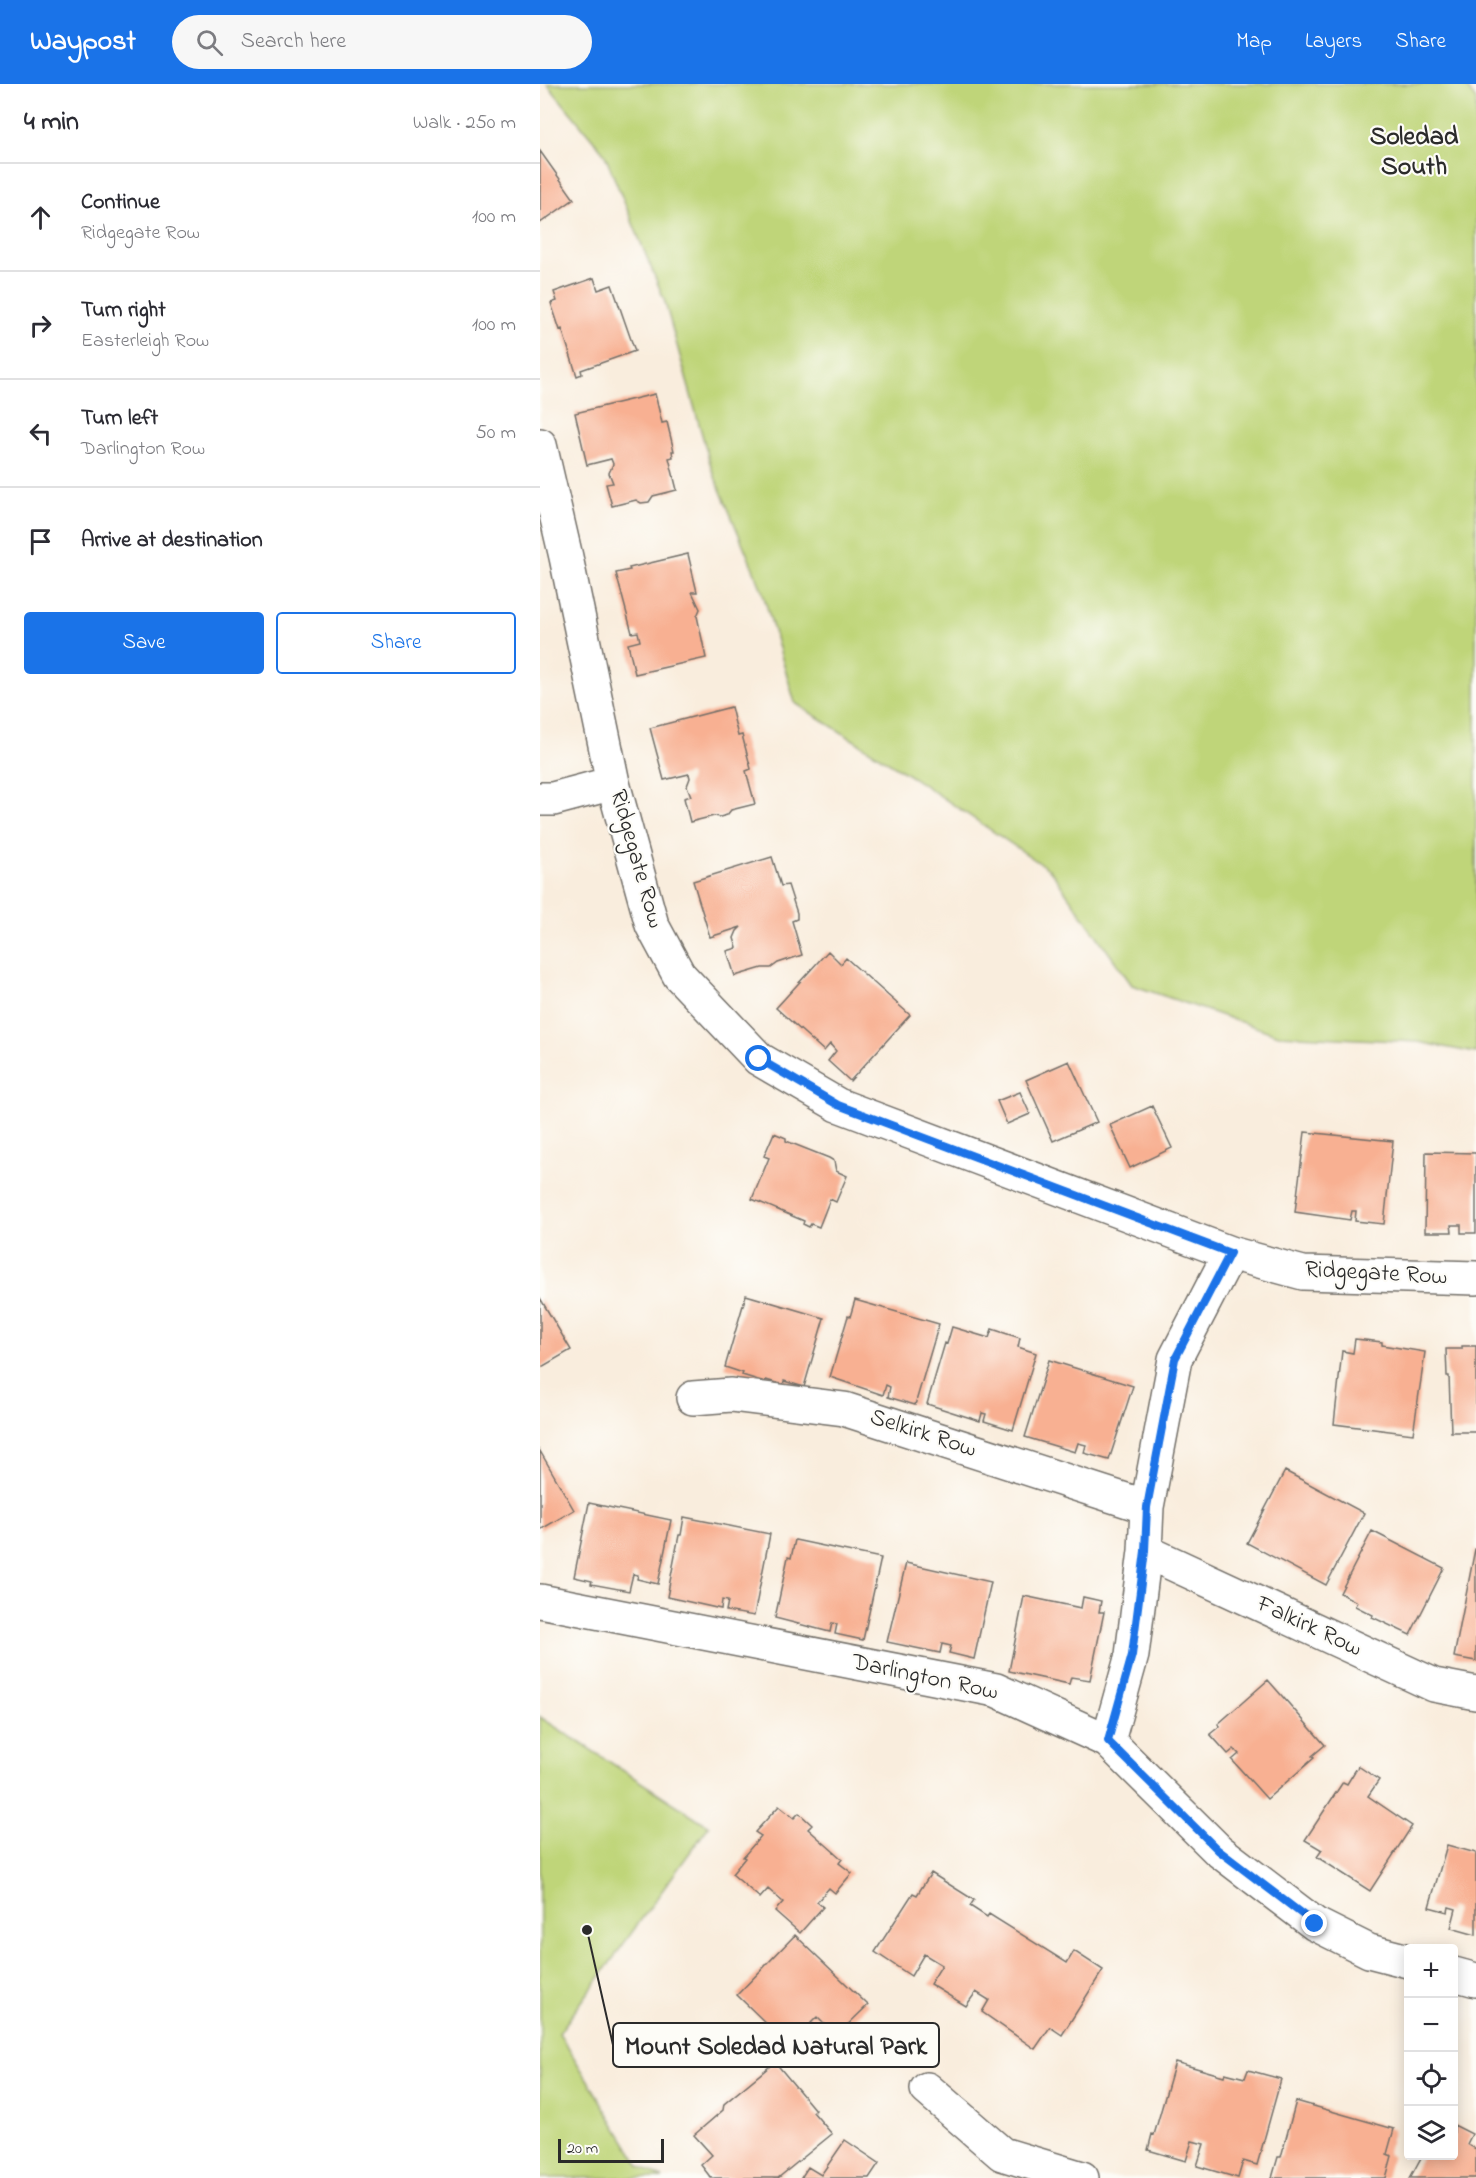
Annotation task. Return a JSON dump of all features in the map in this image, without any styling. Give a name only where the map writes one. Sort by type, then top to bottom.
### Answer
[{"type":"street","name":"Ridgegate Row","points":[[540,445],[553,556],[652,925],[679,975],[759,1059],[838,1105],[1230,1253],[1303,1273],[1476,1278]]},
{"type":"street","points":[[540,799],[553,799],[614,783]]},
{"type":"street","points":[[1108,1741],[1132,1655],[1145,1551],[1147,1507],[1175,1359],[1230,1253]]},
{"type":"street","name":"Selkirk Row","points":[[693,1398],[731,1395],[844,1409],[1147,1507]]},
{"type":"street","name":"Falkirk Row","points":[[1145,1551],[1434,1685],[1476,1693]]},
{"type":"street","name":"Darlington Row","points":[[540,1601],[996,1690],[1108,1741],[1218,1850],[1315,1924],[1369,1951],[1404,1960]]},
{"type":"street","points":[[1458,1975],[1476,1980]]},
{"type":"street","points":[[927,2089],[1002,2154],[1082,2178]]},
{"type":"green space","points":[[547,84],[1464,84],[1476,100],[1476,1053],[1418,1042],[1279,1035],[1132,985],[1050,870],[912,777],[795,703],[762,590],[712,470],[664,299],[604,153]]},
{"type":"green space","points":[[540,1717],[709,1826],[559,2033],[640,2166],[663,2178],[540,2178]]},
{"type":"building","points":[[540,151],[574,199],[540,223]]},
{"type":"building","points":[[594,278],[598,290],[612,285],[635,351],[581,370],[582,374],[577,376],[551,303],[557,301],[554,292]]},
{"type":"building","points":[[655,394],[662,423],[667,422],[674,451],[672,451],[673,457],[669,458],[677,490],[653,496],[649,502],[641,503],[636,500],[612,506],[606,484],[613,483],[609,473],[613,464],[611,459],[587,465],[575,413]]},
{"type":"building","points":[[688,554],[697,592],[692,592],[700,609],[697,616],[706,658],[635,674],[628,644],[640,641],[638,632],[632,633],[616,573]]},
{"type":"building","points":[[731,707],[738,736],[742,735],[751,769],[746,771],[755,804],[731,810],[727,815],[720,817],[714,816],[690,822],[684,798],[691,796],[687,786],[689,774],[664,780],[650,728]]},
{"type":"building","points":[[772,857],[781,886],[788,885],[797,913],[797,919],[792,921],[802,955],[778,963],[771,968],[762,968],[735,976],[727,951],[737,948],[734,938],[741,927],[710,937],[693,881]]},
{"type":"building","points":[[828,951],[841,964],[846,958],[910,1015],[850,1081],[828,1061],[836,1051],[830,1044],[824,1051],[776,1008]]},
{"type":"building","points":[[1069,1061],[1097,1122],[1053,1141],[1026,1080]]},
{"type":"building","points":[[1020,1092],[1030,1114],[1007,1124],[997,1101]]},
{"type":"building","points":[[1152,1106],[1172,1148],[1130,1168],[1110,1125]]},
{"type":"building","points":[[1305,1132],[1393,1141],[1384,1224],[1355,1221],[1356,1211],[1352,1211],[1350,1220],[1295,1212]]},
{"type":"building","points":[[774,1133],[786,1138],[786,1141],[829,1158],[834,1161],[836,1171],[847,1176],[836,1202],[830,1199],[819,1227],[811,1224],[809,1227],[803,1224],[804,1221],[752,1199],[769,1158],[764,1156]]},
{"type":"building","points":[[1426,1152],[1476,1153],[1476,1233],[1461,1233],[1461,1225],[1451,1225],[1452,1232],[1425,1232]]},
{"type":"building","points":[[746,1295],[824,1318],[804,1387],[784,1381],[783,1385],[766,1380],[765,1382],[725,1367]]},
{"type":"building","points":[[540,1298],[571,1350],[540,1368]]},
{"type":"building","points":[[855,1300],[939,1324],[915,1405],[888,1397],[890,1387],[886,1385],[883,1395],[830,1377]]},
{"type":"building","points":[[952,1327],[989,1338],[992,1329],[1020,1338],[1018,1347],[1036,1353],[1013,1430],[984,1421],[986,1414],[982,1413],[980,1421],[927,1404]]},
{"type":"building","points":[[1355,1339],[1382,1342],[1382,1345],[1425,1352],[1413,1434],[1334,1424],[1342,1351],[1353,1353]]},
{"type":"building","points":[[1462,1346],[1476,1346],[1476,1432],[1451,1432],[1446,1349],[1462,1349]]},
{"type":"building","points":[[1049,1360],[1133,1386],[1109,1460],[1084,1453],[1086,1445],[1078,1443],[1075,1452],[1025,1437]]},
{"type":"building","points":[[540,1451],[574,1510],[540,1530]]},
{"type":"building","points":[[1285,1471],[1364,1513],[1326,1585],[1247,1543]]},
{"type":"building","points":[[589,1503],[671,1520],[658,1584],[637,1579],[638,1575],[633,1574],[629,1591],[591,1584],[592,1581],[574,1577]]},
{"type":"building","points":[[684,1517],[770,1534],[754,1616],[726,1611],[728,1601],[722,1600],[721,1609],[667,1597]]},
{"type":"building","points":[[1372,1531],[1444,1568],[1410,1635],[1372,1617],[1373,1615],[1355,1606],[1357,1602],[1340,1593]]},
{"type":"building","points":[[795,1540],[881,1558],[863,1640],[835,1634],[837,1624],[832,1623],[830,1632],[775,1618],[788,1557],[791,1558]]},
{"type":"building","points":[[1476,1549],[1476,1661],[1454,1657]]},
{"type":"building","points":[[906,1563],[991,1582],[974,1659],[949,1653],[951,1646],[942,1644],[940,1653],[887,1642]]},
{"type":"building","points":[[1024,1596],[1081,1608],[1083,1597],[1101,1601],[1099,1612],[1104,1612],[1090,1680],[1071,1677],[1069,1684],[1009,1671]]},
{"type":"building","points":[[1268,1680],[1325,1745],[1312,1756],[1314,1758],[1267,1799],[1232,1760],[1239,1754],[1234,1749],[1228,1754],[1210,1734],[1220,1726],[1218,1724]]},
{"type":"building","points":[[1358,1766],[1379,1780],[1368,1796],[1412,1826],[1370,1891],[1317,1857],[1322,1850],[1305,1840],[1343,1782],[1347,1784]]},
{"type":"building","points":[[779,1806],[794,1818],[799,1813],[812,1825],[808,1829],[842,1859],[839,1863],[852,1873],[835,1893],[829,1888],[817,1902],[823,1907],[800,1933],[775,1911],[783,1902],[768,1889],[760,1898],[732,1874],[761,1836],[755,1832]]},
{"type":"building","points":[[1447,1845],[1476,1853],[1476,1935],[1451,1928],[1456,1909],[1449,1907],[1448,1912],[1429,1907]]},
{"type":"building","points":[[931,1873],[974,1900],[970,1906],[987,1917],[989,1914],[1067,1963],[1074,1951],[1103,1970],[1062,2035],[1050,2027],[1035,2049],[982,2012],[989,2000],[976,1992],[966,2006],[930,1984],[942,1965],[924,1954],[911,1976],[875,1952],[913,1893],[917,1895]]},
{"type":"building","points":[[795,1935],[868,2005],[836,2036],[817,2017],[811,2023],[823,2034],[801,2057],[737,1995]]},
{"type":"building","points":[[775,2062],[832,2134],[778,2178],[711,2178],[701,2165],[712,2155],[694,2135],[723,2110],[724,2104]]},
{"type":"building","points":[[1175,2062],[1224,2076],[1225,2073],[1245,2078],[1248,2070],[1281,2079],[1257,2165],[1243,2161],[1238,2178],[1197,2166],[1204,2144],[1192,2141],[1186,2161],[1148,2150]]},
{"type":"building","points":[[1296,2101],[1394,2129],[1387,2154],[1392,2156],[1386,2178],[1272,2178],[1278,2157],[1281,2157]]},
{"type":"building","points":[[1458,2127],[1472,2134],[1467,2144],[1476,2149],[1476,2178],[1410,2178],[1420,2160],[1458,2160]]},
{"type":"building","points":[[845,2140],[879,2163],[869,2178],[801,2178],[808,2167],[821,2175]]},
{"type":"place","name":"Mount Soledad Natural Park","points":[[587,1930]]},
{"type":"district","name":"Soledad South","points":[[1414,153]]},
{"type":"route","points":[[759,1059],[838,1105],[1230,1253],[1175,1359],[1147,1507],[1145,1551],[1132,1655],[1108,1741],[1218,1850],[1315,1924]]}]
